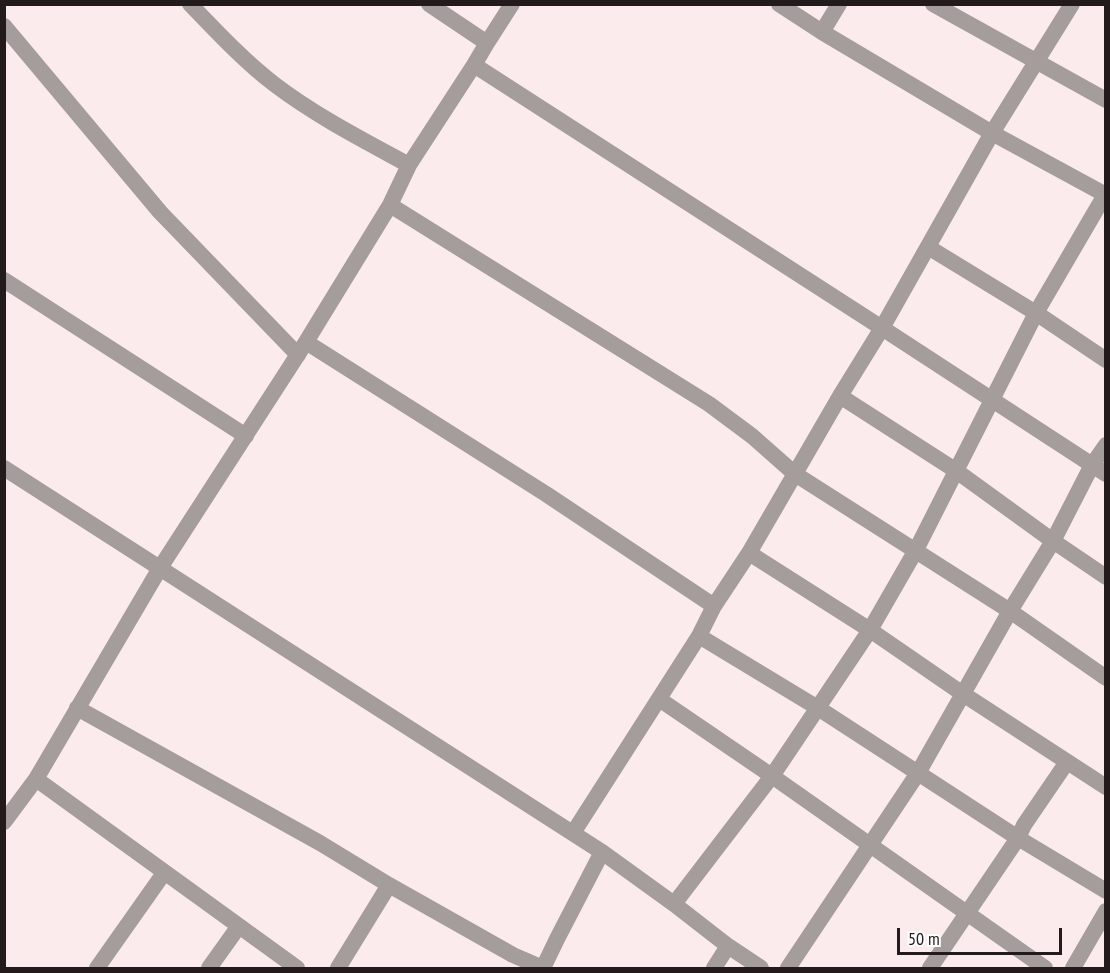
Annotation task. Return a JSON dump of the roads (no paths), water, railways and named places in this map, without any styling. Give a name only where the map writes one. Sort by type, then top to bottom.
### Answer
[{"type":"street","points":[[190,4],[217,33],[274,84],[324,119],[409,165]]},
{"type":"street","points":[[429,4],[487,43]]},
{"type":"street","points":[[4,822],[36,779],[160,568],[302,349],[390,205],[409,165],[512,4]]},
{"type":"street","points":[[674,904],[772,776],[870,630],[916,550],[1036,313],[1105,194],[992,133],[779,4]]},
{"type":"street","points":[[822,32],[839,4]]},
{"type":"street","points":[[933,4],[1106,100]]},
{"type":"street","points":[[573,833],[699,636],[714,606],[749,553],[882,328],[992,133],[1072,4]]},
{"type":"street","points":[[4,26],[160,212],[302,349],[546,494],[714,606]]},
{"type":"street","points":[[474,66],[1099,470]]},
{"type":"street","points":[[390,205],[709,404],[752,436],[795,474],[1010,611],[1106,678]]},
{"type":"street","points":[[928,247],[1036,313],[1106,360]]},
{"type":"street","points":[[4,280],[246,436]]},
{"type":"street","points":[[840,396],[955,470],[1053,541],[1106,576]]},
{"type":"street","points":[[788,969],[918,773],[1010,611],[1099,470],[1106,445]]},
{"type":"street","points":[[4,468],[602,852],[762,969]]},
{"type":"street","points":[[749,553],[870,630],[1106,787]]},
{"type":"street","points":[[699,636],[818,708],[1018,838],[1106,891]]},
{"type":"street","points":[[659,699],[1045,969]]},
{"type":"street","points":[[77,708],[320,843],[513,955],[543,968],[602,852]]},
{"type":"street","points":[[930,969],[1067,762]]},
{"type":"street","points":[[36,779],[297,969]]},
{"type":"street","points":[[97,969],[164,873]]},
{"type":"street","points":[[338,969],[389,885]]},
{"type":"street","points":[[1073,969],[1106,911]]},
{"type":"street","points":[[209,969],[239,926]]},
{"type":"street","points":[[714,969],[728,946]]}]
